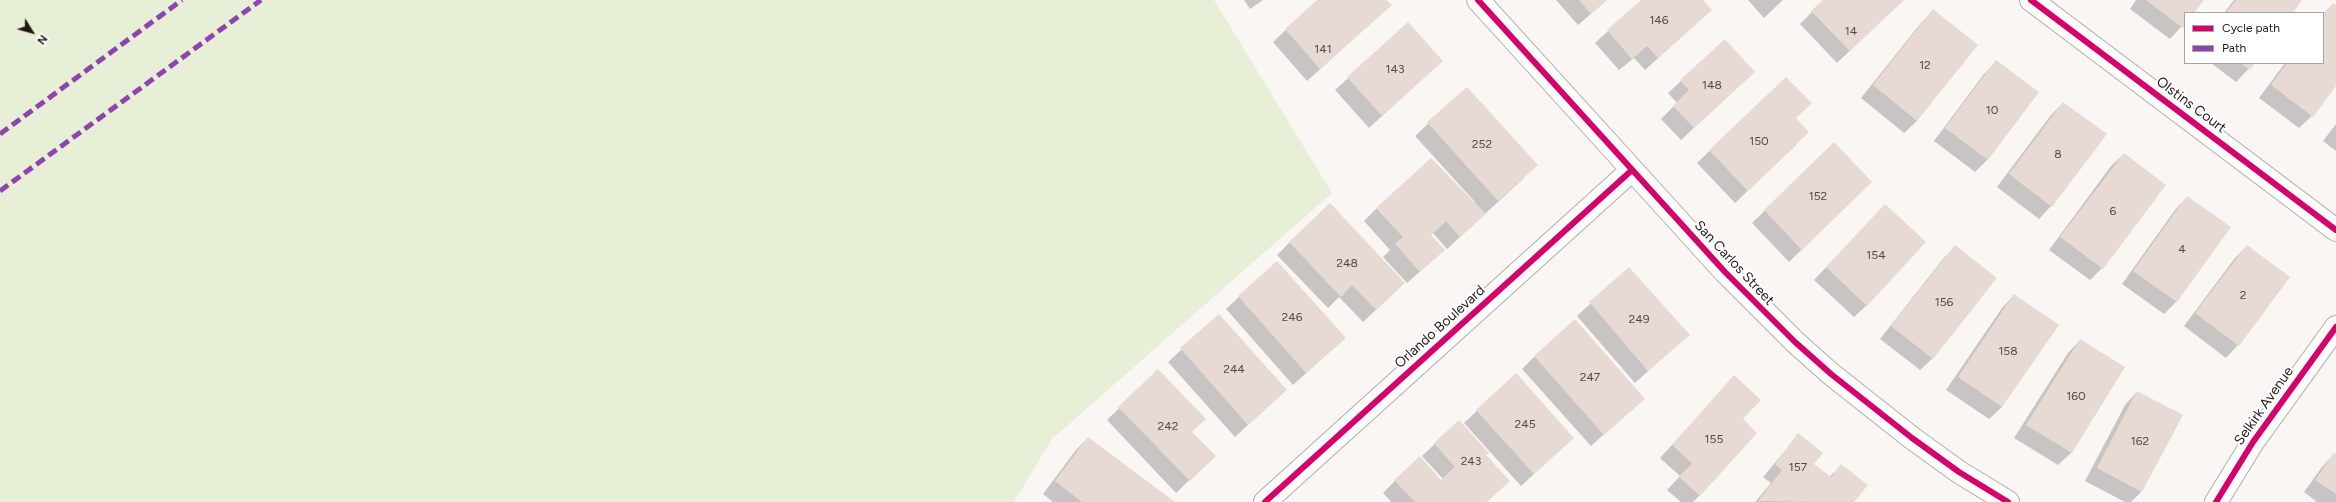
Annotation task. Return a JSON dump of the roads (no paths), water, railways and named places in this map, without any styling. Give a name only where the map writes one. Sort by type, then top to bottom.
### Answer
[{"type":"street","name":"San Carlos Street","points":[[1478,0],[1759,308],[1805,351],[1912,438],[1959,472],[2008,502]]},
{"type":"street","name":"Olstins Court","points":[[2031,0],[2336,230]]},
{"type":"street","name":"Orlando Boulevard","points":[[1265,502],[1632,170]]},
{"type":"street","name":"Selkirk Avenue","points":[[2216,502],[2253,442],[2336,327]]}]
